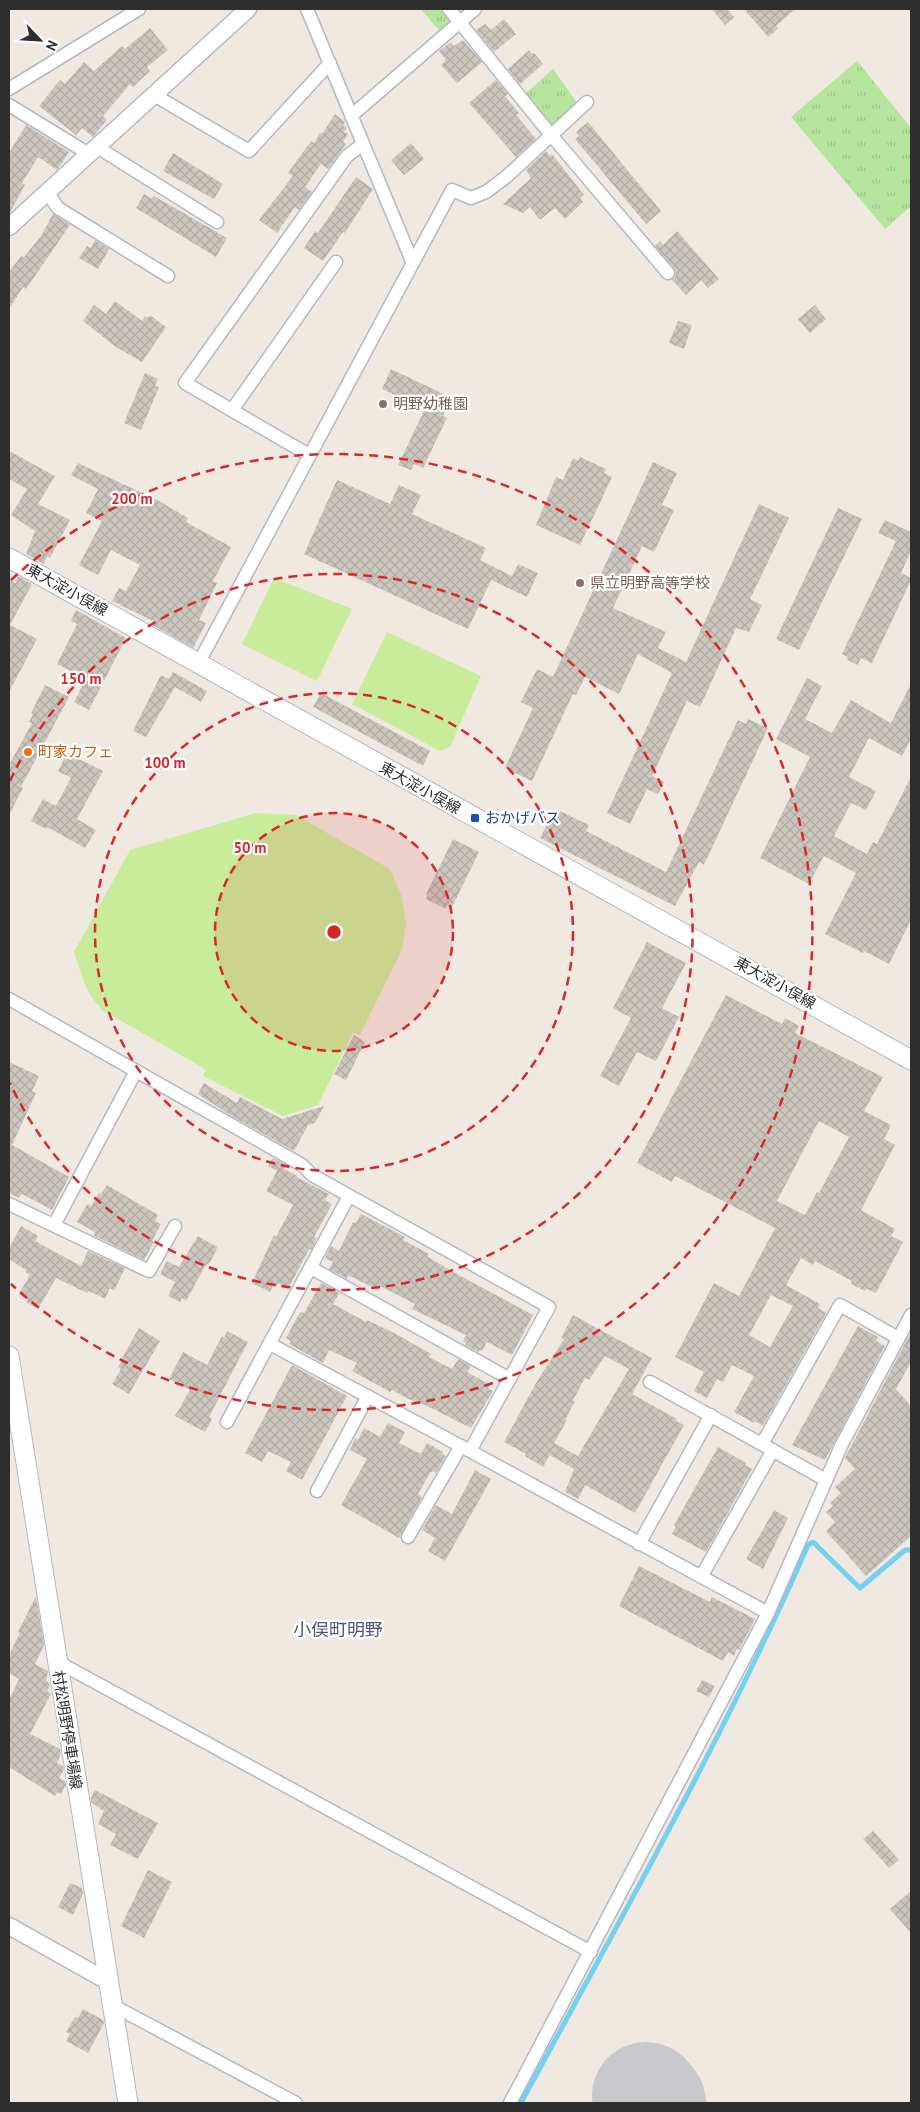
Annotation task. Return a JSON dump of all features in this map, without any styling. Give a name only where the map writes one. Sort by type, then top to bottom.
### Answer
[{"type":"main road","name":"東大淀小俣線","points":[[9,558],[911,1060]]},
{"type":"main road","name":"村松明野停車場線","points":[[9,1356],[56,1661],[128,2103]]},
{"type":"street","points":[[9,89],[139,9]]},
{"type":"street","points":[[9,227],[248,9]]},
{"type":"street","points":[[307,9],[412,262]]},
{"type":"street","points":[[449,9],[551,135],[668,273]]},
{"type":"street","points":[[351,116],[475,9]]},
{"type":"street","points":[[154,94],[249,151],[330,63]]},
{"type":"street","points":[[198,664],[452,190],[471,198],[486,192],[506,177],[587,102]]},
{"type":"street","points":[[9,105],[93,150],[216,222]]},
{"type":"street","points":[[309,455],[185,383],[346,156],[363,144]]},
{"type":"street","points":[[48,192],[58,208],[168,276]]},
{"type":"street","points":[[232,410],[336,262]]},
{"type":"street","points":[[9,999],[302,1165],[312,1175],[549,1307],[510,1379],[408,1537]]},
{"type":"street","points":[[54,1225],[136,1071]]},
{"type":"street","points":[[227,1422],[349,1196]]},
{"type":"street","points":[[9,1204],[149,1271],[175,1226]]},
{"type":"street","points":[[311,1268],[510,1379]]},
{"type":"street","points":[[701,1577],[840,1305],[898,1338]]},
{"type":"street","points":[[510,2103],[768,1613],[842,1444],[911,1315]]},
{"type":"street","points":[[270,1344],[466,1448],[768,1613]]},
{"type":"street","points":[[650,1382],[826,1480]]},
{"type":"street","points":[[317,1490],[368,1396]]},
{"type":"street","points":[[639,1544],[711,1415]]},
{"type":"street","points":[[56,1661],[591,1952]]},
{"type":"street","points":[[9,1926],[109,1982]]},
{"type":"street","points":[[112,2005],[296,2103]]},
{"type":"green space","points":[[421,9],[441,9],[453,24],[441,33]]},
{"type":"green space","points":[[857,61],[911,128],[911,206],[885,229],[791,117]]},
{"type":"green space","points":[[553,69],[578,104],[553,128],[524,95]]},
{"type":"green space","points":[[274,578],[352,609],[317,681],[242,644]]},
{"type":"green space","points":[[387,632],[481,676],[450,747],[440,751],[352,704]]},
{"type":"green space","points":[[256,813],[296,815],[390,869],[402,897],[406,923],[402,950],[360,1035],[353,1032],[318,1105],[283,1116],[203,1076],[206,1070],[200,1066],[102,1010],[88,990],[74,952],[130,850]]},
{"type":"building","points":[[712,9],[727,9],[734,17],[725,25]]},
{"type":"building","points":[[744,9],[795,9],[776,26],[778,29],[768,37]]},
{"type":"building","points":[[504,19],[516,34],[494,52],[476,30],[485,24],[491,30]]},
{"type":"building","points":[[150,28],[168,50],[147,67],[150,71],[133,87],[130,84],[103,116],[107,120],[93,137],[82,128],[76,135],[39,106],[60,80],[65,84],[84,62],[94,71],[122,46],[125,49]]},
{"type":"building","points":[[463,40],[482,62],[457,83],[441,65],[446,60],[439,51],[451,42],[454,46]]},
{"type":"building","points":[[529,50],[543,64],[520,84],[508,69]]},
{"type":"building","points":[[496,80],[508,94],[505,96],[519,113],[516,115],[536,139],[516,157],[469,103]]},
{"type":"building","points":[[335,114],[345,122],[343,125],[347,128],[344,132],[348,134],[343,142],[346,144],[328,169],[321,164],[305,187],[312,192],[299,210],[295,207],[277,233],[259,220],[293,176],[288,173],[311,141],[314,143],[320,133],[322,134]]},
{"type":"building","points":[[588,122],[661,211],[646,224],[575,139],[579,136],[576,132]]},
{"type":"building","points":[[26,125],[69,152],[57,170],[38,157],[22,183],[25,185],[9,214],[9,153]]},
{"type":"building","points":[[411,143],[424,159],[404,175],[391,160]]},
{"type":"building","points":[[546,151],[550,156],[552,154],[584,195],[580,198],[583,202],[565,219],[555,208],[539,219],[530,207],[523,213],[503,204],[531,178],[526,170]]},
{"type":"building","points":[[173,153],[223,184],[214,199],[163,171]]},
{"type":"building","points":[[356,177],[373,189],[345,233],[343,232],[323,261],[304,248],[315,231],[318,233]]},
{"type":"building","points":[[144,194],[152,199],[154,196],[227,238],[216,257],[136,208]]},
{"type":"building","points":[[53,214],[70,225],[26,289],[23,287],[9,309],[9,272],[21,256],[24,257],[41,236]]},
{"type":"building","points":[[677,231],[719,279],[708,288],[701,280],[686,295],[672,280],[676,275],[674,268],[655,246],[660,241],[663,245]]},
{"type":"building","points":[[95,240],[109,249],[98,269],[79,258],[87,246],[91,248]]},
{"type":"building","points":[[115,301],[142,321],[145,316],[147,318],[150,315],[166,327],[142,362],[116,347],[83,321],[94,305],[106,314]]},
{"type":"building","points":[[815,305],[826,319],[810,333],[798,319]]},
{"type":"building","points":[[678,321],[692,325],[684,349],[669,343]]},
{"type":"building","points":[[391,369],[452,398],[443,416],[447,418],[423,468],[414,464],[411,470],[398,465],[425,409],[382,389]]},
{"type":"building","points":[[145,373],[158,379],[155,386],[159,387],[141,430],[124,423]]},
{"type":"building","points":[[9,451],[55,476],[38,504],[70,520],[50,558],[47,556],[44,564],[26,554],[35,531],[11,515],[27,489],[9,479]]},
{"type":"building","points":[[580,457],[606,469],[604,473],[612,477],[580,545],[536,525],[556,477],[563,480],[573,458],[578,461]]},
{"type":"building","points":[[653,462],[677,473],[662,505],[674,510],[654,552],[642,546],[613,608],[666,632],[658,648],[686,662],[759,504],[789,518],[750,599],[762,605],[749,632],[736,628],[700,707],[687,701],[652,776],[664,782],[658,794],[647,789],[630,824],[607,813],[672,673],[638,654],[619,694],[585,677],[576,695],[573,694],[532,781],[505,768],[533,708],[521,702],[537,669],[553,677]]},
{"type":"building","points":[[78,463],[159,501],[188,518],[186,522],[231,547],[213,581],[217,583],[199,620],[206,623],[193,648],[151,624],[153,621],[112,601],[119,588],[126,591],[140,565],[111,550],[98,575],[79,565],[102,521],[86,513],[98,489],[71,475]]},
{"type":"building","points":[[337,480],[390,504],[399,485],[421,495],[412,514],[486,548],[480,560],[512,576],[518,564],[538,573],[527,597],[491,580],[468,629],[304,554]]},
{"type":"building","points":[[838,508],[862,519],[799,650],[776,639]]},
{"type":"building","points":[[885,520],[911,532],[911,551],[901,573],[911,578],[911,580],[872,663],[861,658],[858,665],[847,660],[848,657],[842,654],[896,541],[878,533]]},
{"type":"building","points":[[18,576],[32,584],[10,625],[37,639],[9,692],[9,579],[15,583]]},
{"type":"building","points":[[76,610],[126,638],[89,710],[74,702],[86,679],[57,664],[77,624],[71,621]]},
{"type":"building","points":[[173,672],[207,691],[201,702],[175,687],[146,737],[133,731],[161,675],[169,679]]},
{"type":"building","points":[[807,678],[822,686],[805,719],[832,733],[851,700],[891,723],[911,684],[911,739],[902,756],[869,738],[849,777],[876,791],[866,810],[851,803],[834,836],[867,854],[873,842],[877,844],[911,777],[911,920],[889,964],[825,934],[856,873],[824,856],[809,884],[760,858],[810,757],[776,739]]},
{"type":"building","points":[[45,685],[69,697],[21,787],[23,788],[9,815],[9,765],[32,723],[29,722],[33,714],[31,713]]},
{"type":"building","points":[[321,693],[430,751],[423,766],[313,707]]},
{"type":"building","points":[[748,719],[768,728],[704,865],[699,862],[675,906],[540,838],[550,818],[555,820],[560,811],[589,825],[586,831],[666,872],[738,720],[746,724]]},
{"type":"building","points":[[67,753],[103,771],[77,819],[96,830],[85,848],[47,827],[46,829],[31,821],[43,799],[56,806],[71,778],[58,771]]},
{"type":"building","points":[[453,839],[479,852],[452,907],[447,905],[446,909],[426,899],[426,894]]},
{"type":"building","points":[[647,942],[686,963],[662,1008],[679,1017],[656,1061],[637,1052],[619,1086],[600,1076],[631,1018],[613,1008]]},
{"type":"building","points":[[726,995],[782,1024],[785,1018],[799,1026],[795,1033],[883,1077],[864,1111],[891,1125],[884,1139],[895,1145],[861,1210],[895,1229],[891,1236],[903,1242],[876,1293],[867,1289],[865,1291],[851,1284],[852,1281],[815,1261],[813,1265],[801,1258],[786,1285],[820,1304],[818,1308],[826,1313],[763,1426],[734,1412],[754,1376],[732,1365],[723,1382],[717,1379],[707,1398],[694,1391],[704,1372],[675,1357],[714,1283],[739,1296],[775,1228],[675,1176],[672,1182],[637,1163]],"holes":[[[819,1121],[849,1137],[805,1215],[777,1201]],[[771,1295],[793,1306],[770,1347],[749,1335]]]},
{"type":"building","points":[[354,1035],[365,1042],[346,1080],[334,1074]]},
{"type":"building","points":[[9,1062],[39,1076],[32,1091],[36,1093],[12,1145],[69,1177],[52,1210],[22,1194],[19,1198],[9,1193]]},
{"type":"building","points":[[204,1083],[237,1103],[240,1097],[282,1119],[324,1106],[315,1123],[308,1125],[294,1151],[230,1115],[198,1094]]},
{"type":"building","points":[[273,1158],[286,1165],[284,1169],[296,1177],[329,1194],[325,1200],[332,1204],[314,1237],[317,1238],[311,1250],[309,1249],[288,1289],[278,1283],[276,1287],[273,1286],[270,1292],[252,1283],[274,1235],[276,1237],[293,1205],[266,1191],[277,1171],[268,1166]]},
{"type":"building","points":[[107,1185],[158,1215],[155,1221],[161,1224],[144,1260],[95,1236],[95,1232],[77,1222],[87,1204],[91,1206],[99,1193],[101,1194]]},
{"type":"building","points":[[361,1214],[405,1237],[403,1240],[429,1254],[428,1257],[455,1273],[533,1315],[512,1355],[487,1342],[482,1351],[478,1352],[465,1345],[466,1343],[463,1341],[466,1335],[412,1309],[415,1304],[380,1286],[378,1290],[348,1275],[347,1279],[329,1269],[333,1262],[325,1258],[331,1246],[339,1251],[353,1222],[356,1223]]},
{"type":"building","points":[[21,1226],[38,1236],[35,1241],[81,1266],[88,1251],[125,1268],[114,1291],[110,1288],[105,1299],[89,1291],[87,1293],[56,1278],[38,1309],[26,1302],[27,1299],[19,1294],[30,1275],[25,1272],[26,1270],[9,1259],[9,1248]]},
{"type":"building","points":[[198,1236],[217,1247],[216,1251],[210,1262],[205,1266],[186,1301],[182,1298],[180,1302],[168,1296],[175,1282],[160,1274],[167,1261],[179,1267]]},
{"type":"building","points":[[321,1283],[339,1293],[333,1304],[366,1322],[367,1320],[396,1334],[431,1354],[429,1357],[452,1369],[458,1359],[471,1366],[467,1372],[490,1385],[488,1389],[493,1391],[471,1428],[392,1390],[390,1392],[352,1371],[357,1363],[329,1350],[323,1363],[289,1344],[291,1341],[286,1338],[300,1312],[304,1313]]},
{"type":"building","points":[[573,1315],[652,1358],[632,1394],[677,1419],[676,1421],[684,1425],[635,1513],[585,1485],[578,1499],[565,1492],[574,1469],[550,1455],[543,1467],[525,1456],[526,1454],[504,1442],[536,1383],[564,1339],[561,1338]],"holes":[[[605,1356],[629,1369],[578,1456],[554,1443],[567,1420],[565,1420],[575,1401],[573,1400],[585,1378],[589,1380]]]},
{"type":"building","points":[[858,1326],[878,1337],[876,1341],[885,1346],[825,1460],[792,1445]]},
{"type":"building","points":[[139,1328],[160,1341],[129,1394],[112,1384],[121,1369],[118,1367],[122,1358]]},
{"type":"building","points":[[227,1331],[248,1342],[209,1417],[212,1419],[205,1432],[175,1416],[190,1390],[169,1379],[183,1352],[207,1365],[222,1336],[224,1338]]},
{"type":"building","points":[[911,1332],[911,1362],[896,1389],[911,1406],[911,1536],[866,1576],[826,1531],[835,1522],[826,1512],[833,1506],[830,1503],[841,1493],[835,1487],[855,1469],[845,1458]]},
{"type":"building","points":[[292,1365],[347,1396],[302,1480],[286,1471],[291,1462],[268,1451],[262,1462],[245,1453]]},
{"type":"building","points":[[388,1423],[405,1432],[399,1443],[421,1454],[427,1443],[443,1452],[442,1454],[446,1456],[436,1473],[433,1471],[430,1473],[418,1494],[422,1497],[399,1538],[341,1505],[367,1459],[350,1450],[355,1438],[358,1440],[364,1428],[380,1437]]},
{"type":"building","points":[[718,1447],[746,1463],[745,1465],[752,1469],[706,1552],[672,1534],[676,1526],[674,1525]]},
{"type":"building","points":[[475,1470],[491,1479],[445,1561],[428,1551],[435,1538],[422,1530],[436,1505],[452,1514]]},
{"type":"building","points":[[774,1510],[788,1518],[763,1569],[746,1559]]},
{"type":"building","points":[[639,1566],[710,1602],[712,1597],[755,1619],[734,1656],[728,1652],[723,1661],[619,1606]]},
{"type":"building","points":[[36,1596],[44,1645],[35,1664],[48,1671],[46,1680],[50,1685],[47,1691],[51,1694],[30,1734],[60,1749],[61,1754],[57,1763],[63,1766],[64,1770],[59,1778],[65,1781],[66,1785],[61,1794],[57,1792],[55,1796],[9,1767],[9,1700],[19,1679],[9,1673],[9,1655]]},
{"type":"building","points":[[702,1680],[715,1686],[709,1697],[696,1691]]},
{"type":"building","points":[[95,1790],[158,1823],[138,1859],[110,1845],[116,1834],[98,1824],[104,1811],[91,1802],[91,1797]]},
{"type":"building","points":[[873,1831],[899,1860],[889,1868],[863,1839]]},
{"type":"building","points":[[148,1870],[172,1882],[144,1938],[121,1926]]},
{"type":"building","points":[[70,1883],[82,1888],[83,1894],[73,1915],[58,1907]]},
{"type":"building","points":[[911,1891],[911,1933],[890,1909]]},
{"type":"building","points":[[83,2009],[103,2020],[104,2023],[88,2053],[66,2041],[70,2034],[66,2032],[75,2017],[78,2018]]},
{"type":"waterway","points":[[521,2103],[707,1757],[776,1616],[808,1545],[813,1542],[860,1588],[905,1550],[911,1550]]},
{"type":"runway","points":[[646,2096],[652,2103]]},
{"type":"place","name":"明野幼稚園","points":[[383,404]]},
{"type":"place","name":"県立明野高等学校","points":[[580,583]]},
{"type":"place","name":"町家カフェ","points":[[28,752]]},
{"type":"place","name":"おかげバス","points":[[475,818]]},
{"type":"district","name":"小俣町明野","points":[[338,1630]]}]
